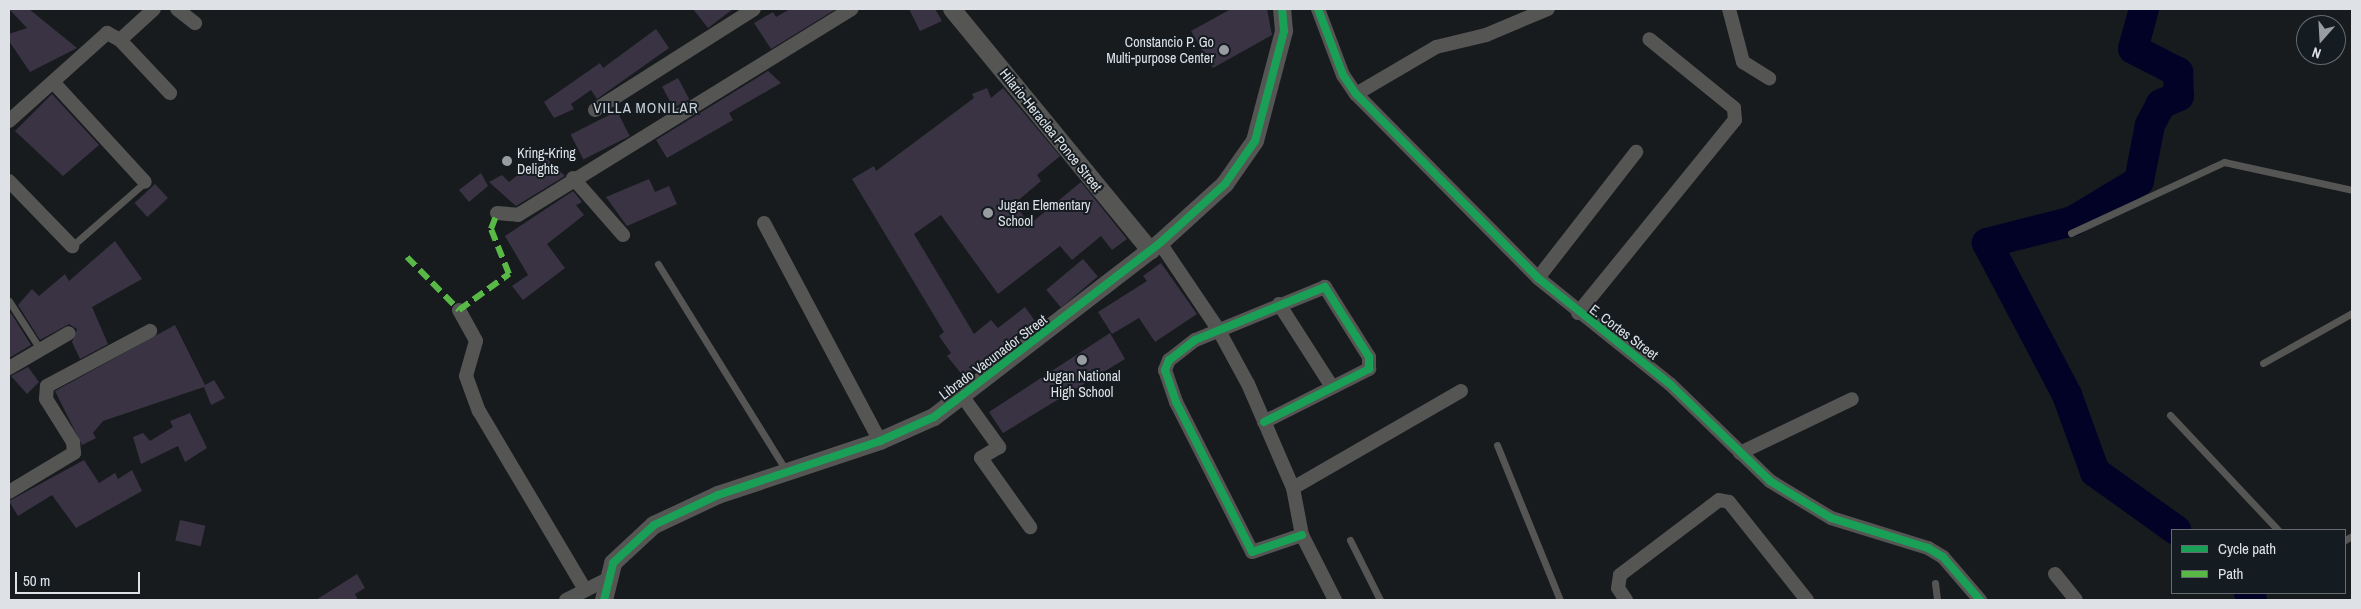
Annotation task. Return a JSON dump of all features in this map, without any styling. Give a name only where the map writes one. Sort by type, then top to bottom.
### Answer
[{"type":"street","points":[[120,40],[154,9]]},
{"type":"street","points":[[177,9],[195,23]]},
{"type":"street","points":[[595,110],[754,9]]},
{"type":"street","points":[[498,213],[518,216],[573,178],[852,9]]},
{"type":"street","name":"Hilario-Heraclea Ponce Street","points":[[952,9],[1156,247]]},
{"type":"street","name":"Librado Vacunador Street","points":[[604,600],[606,580],[625,548],[654,525],[718,495],[880,440],[934,417],[963,397],[1156,247],[1225,184],[1255,141],[1284,32],[1282,9]]},
{"type":"street","name":"E. Cortes Street","points":[[1318,9],[1343,75],[1356,94],[1538,278],[1578,313],[1670,384],[1770,480],[1831,518],[1928,548],[1943,557],[1980,600]]},
{"type":"street","points":[[1356,94],[1436,47],[1486,35],[1548,9]]},
{"type":"street","points":[[1729,9],[1743,62],[1769,78]]},
{"type":"street","points":[[9,121],[54,82],[100,36],[107,33],[120,40],[170,93]]},
{"type":"street","points":[[1578,313],[1735,120],[1734,108],[1649,39]]},
{"type":"street","points":[[54,82],[145,182]]},
{"type":"street","points":[[1538,278],[1636,152]]},
{"type":"street","points":[[573,178],[623,235]]},
{"type":"street","points":[[9,181],[72,246]]},
{"type":"street","points":[[764,223],[880,440]]},
{"type":"street","points":[[1156,247],[1218,329],[1264,422],[1293,488],[1302,535],[1335,600]]},
{"type":"street","points":[[1264,422],[1369,369],[1369,357],[1325,287],[1218,329],[1169,360],[1166,380],[1252,552],[1302,535]]},
{"type":"street","points":[[1279,304],[1332,387]]},
{"type":"street","points":[[458,310],[476,341],[466,376],[479,411],[584,588]]},
{"type":"street","points":[[9,492],[74,453],[73,442],[46,399],[47,386],[150,331]]},
{"type":"street","points":[[9,368],[69,333]]},
{"type":"street","points":[[1293,488],[1461,391]]},
{"type":"street","points":[[963,397],[999,447],[980,458],[1030,527]]},
{"type":"street","points":[[1740,453],[1852,399]]},
{"type":"street","points":[[1626,600],[1618,588],[1620,575],[1719,500],[1729,502],[1807,600]]},
{"type":"street","points":[[2055,574],[2076,600]]},
{"type":"street","points":[[566,600],[584,588],[606,580]]},
{"type":"lane","points":[[2071,233],[2224,162],[2352,190]]},
{"type":"lane","points":[[72,246],[145,182]]},
{"type":"lane","points":[[658,264],[787,472]]},
{"type":"lane","points":[[9,301],[40,349]]},
{"type":"lane","points":[[2263,363],[2352,313]]},
{"type":"lane","points":[[2170,415],[2277,529]]},
{"type":"lane","points":[[1498,445],[1560,600]]},
{"type":"lane","points":[[1350,540],[1380,600]]},
{"type":"lane","points":[[1935,583],[1937,600]]},
{"type":"building","points":[[9,9],[29,9],[77,48],[30,72],[9,41],[9,34],[27,28]]},
{"type":"building","points":[[693,9],[733,9],[708,28]]},
{"type":"building","points":[[790,9],[836,9],[771,49],[754,23],[773,12],[776,17]]},
{"type":"building","points":[[909,9],[935,9],[942,21],[920,31]]},
{"type":"building","name":"Constancio P. Go Multi-purpose Center","points":[[1231,9],[1267,9],[1272,35],[1213,68],[1191,31]]},
{"type":"building","points":[[656,29],[669,48],[597,99],[591,90],[571,104],[574,109],[554,118],[544,102],[600,63],[603,68]]},
{"type":"building","points":[[768,71],[781,83],[729,113],[733,120],[667,158],[656,140]]},
{"type":"building","points":[[678,78],[689,99],[673,108],[662,86]]},
{"type":"building","name":"Jugan Elementary School","points":[[987,88],[991,98],[1003,88],[1060,156],[1037,175],[1041,181],[1014,204],[1030,224],[1081,182],[1127,239],[1112,250],[1101,236],[1072,260],[1060,246],[998,294],[941,215],[914,234],[974,334],[991,320],[998,328],[1025,307],[1035,321],[964,377],[947,356],[951,353],[939,336],[944,332],[852,179],[874,166],[876,171],[974,98],[972,94]]},
{"type":"building","points":[[52,94],[99,145],[63,176],[15,131]]},
{"type":"building","points":[[617,111],[630,136],[583,160],[571,135]]},
{"type":"building","points":[[543,155],[565,176],[516,206],[489,182],[502,175],[509,182]]},
{"type":"building","points":[[481,173],[488,186],[469,202],[459,190]]},
{"type":"building","points":[[649,179],[655,192],[669,186],[677,204],[627,226],[606,197]]},
{"type":"building","points":[[155,184],[168,198],[147,217],[135,203]]},
{"type":"building","points":[[573,191],[582,202],[576,205],[584,215],[547,244],[565,268],[523,300],[512,286],[528,275],[505,236]]},
{"type":"building","points":[[115,241],[142,279],[92,307],[108,344],[80,359],[72,342],[77,329],[69,324],[40,340],[18,305],[32,289],[39,296],[65,274],[69,281]]},
{"type":"building","points":[[1083,259],[1098,277],[1061,307],[1046,290]]},
{"type":"building","points":[[1161,263],[1197,314],[1155,342],[1139,318],[1112,334],[1098,312],[1147,281],[1143,276]]},
{"type":"building","points":[[11,313],[31,345],[9,358],[9,316]]},
{"type":"building","points":[[175,325],[205,385],[214,380],[225,398],[211,405],[204,387],[103,421],[93,433],[96,438],[82,445],[55,391]]},
{"type":"building","points":[[1110,333],[1125,359],[1003,433],[989,412]]},
{"type":"building","points":[[28,367],[39,382],[27,394],[11,376]]},
{"type":"building","points":[[190,413],[207,448],[185,462],[178,446],[141,464],[133,437],[143,433],[150,441],[173,427],[170,421]]},
{"type":"building","points":[[84,460],[99,483],[115,473],[118,479],[132,470],[142,491],[76,528],[52,495],[18,516],[9,501]]},
{"type":"building","points":[[180,520],[205,526],[201,546],[175,540]]},
{"type":"building","points":[[357,574],[365,588],[355,594],[358,600],[316,600]]},
{"type":"waterway","points":[[2144,9],[2133,49],[2178,72],[2179,96],[2161,104],[2150,125],[2139,181],[2073,221],[1987,243],[2067,395],[2095,472],[2175,529]]},
{"type":"waterway","points":[[2249,594],[2252,600]]},
{"type":"marked path","points":[[407,257],[459,310],[509,274],[491,229],[497,213]]},
{"type":"cycle path","points":[[604,600],[613,563],[654,525],[718,495],[880,441],[934,417],[1160,243],[1225,184],[1255,141],[1284,31],[1282,9]]},
{"type":"cycle path","points":[[1318,9],[1343,75],[1356,94],[1538,278],[1670,384],[1770,481],[1831,518],[1928,548],[1943,557],[1980,600]]},
{"type":"cycle path","points":[[1264,422],[1369,369],[1369,357],[1325,287],[1195,340],[1169,360],[1165,370],[1176,402],[1252,552],[1302,535]]},
{"type":"place","name":"Constancio P. Go Multi-purpose Center","points":[[1224,50]]},
{"type":"place","name":"Kring-Kring Delights","points":[[507,161]]},
{"type":"place","name":"Jugan Elementary School","points":[[988,213]]},
{"type":"place","name":"Jugan National High School","points":[[1082,360]]},
{"type":"district","name":"VILLA MONILAR","points":[[646,108]]}]
